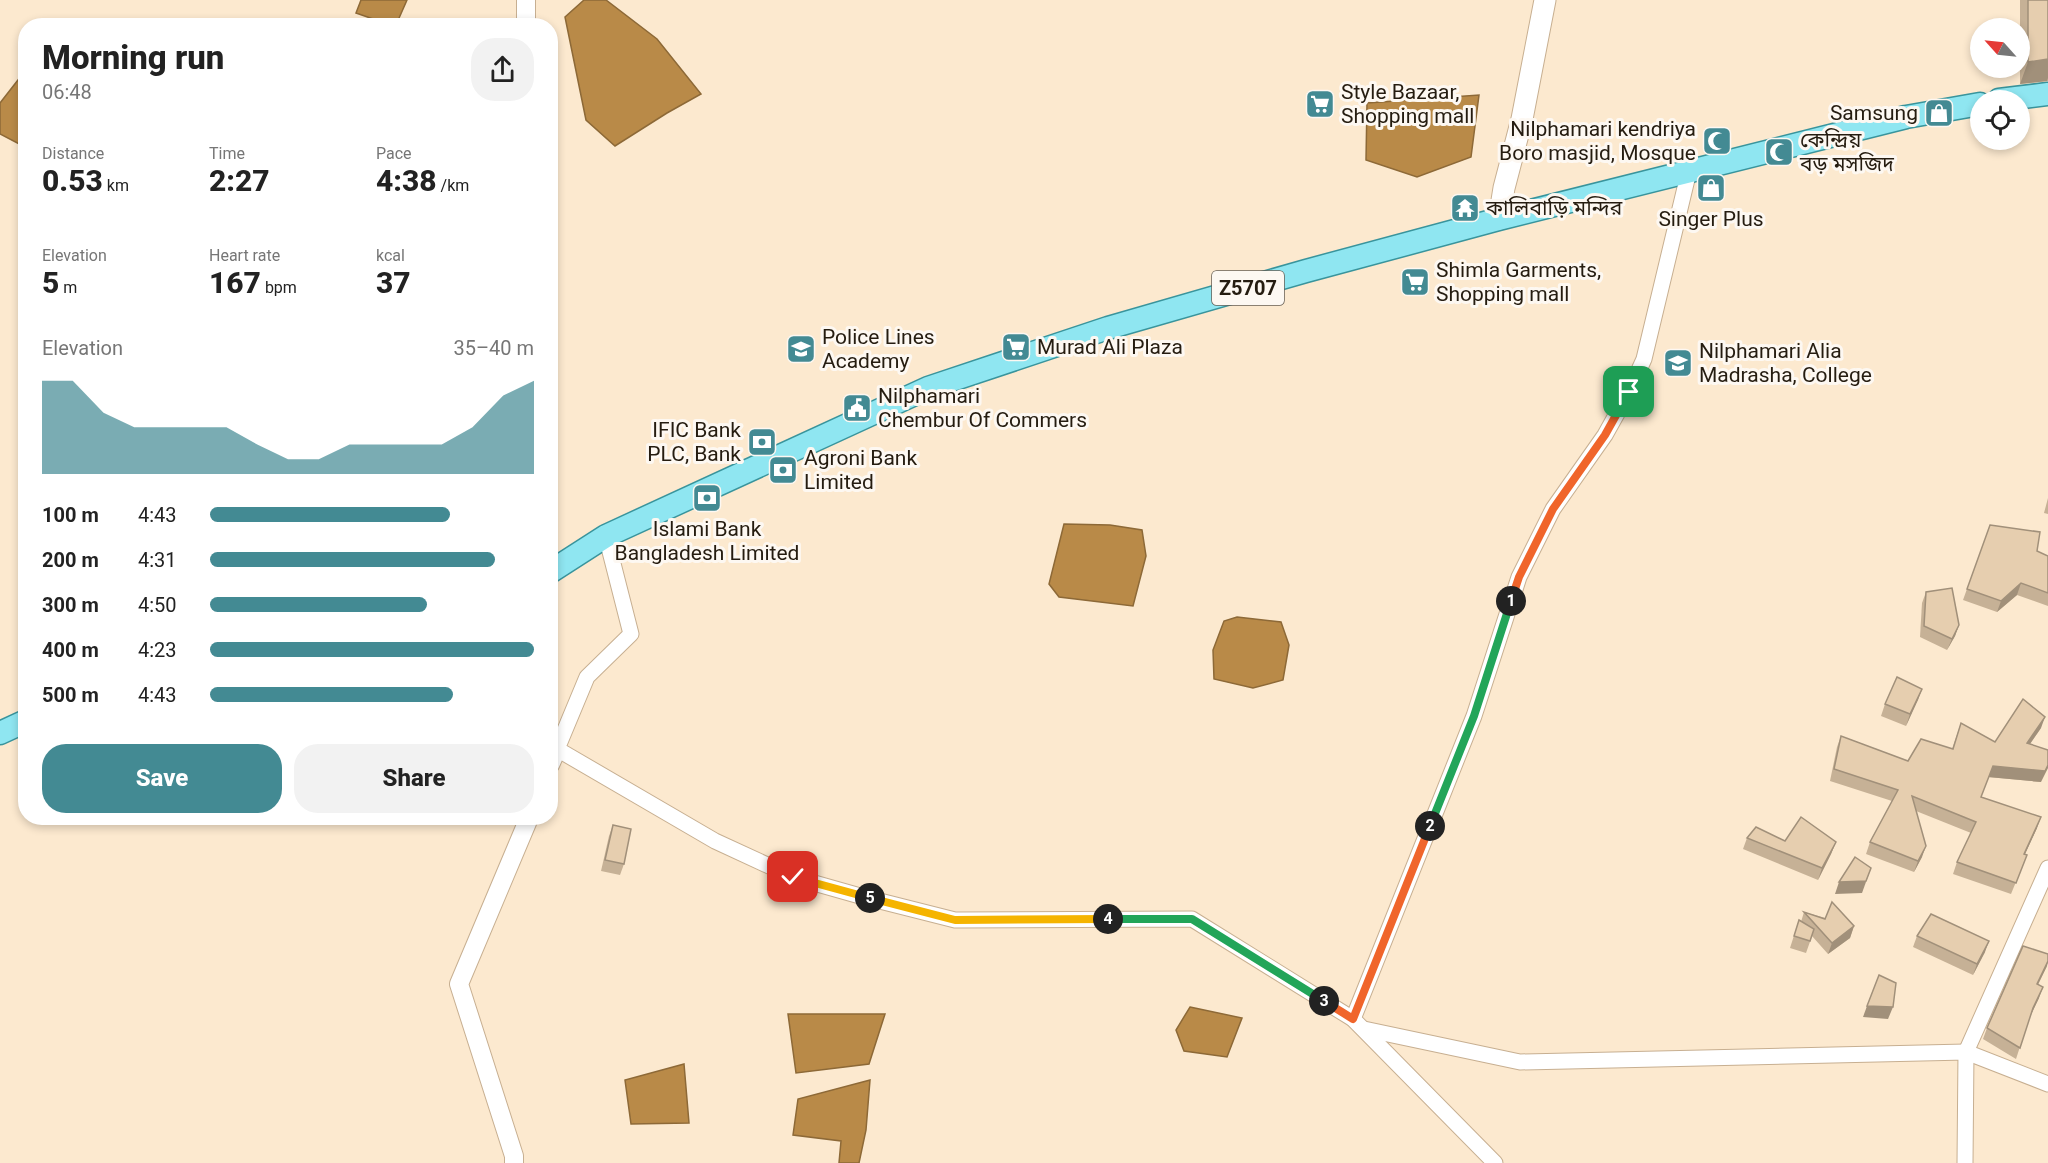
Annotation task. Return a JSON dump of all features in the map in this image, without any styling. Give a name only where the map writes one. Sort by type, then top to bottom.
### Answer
[{"type":"main road","points":[[1499,219],[1504,188],[1522,119],[1545,0]]},
{"type":"main road","points":[[2030,95],[2048,94]]},
{"type":"main road","name":"Z5707","points":[[558,567],[606,536],[928,388],[1108,328],[1499,219],[1906,117],[1970,106]]},
{"type":"main road","points":[[0,733],[18,723]]},
{"type":"street","points":[[526,0],[526,18]]},
{"type":"street","points":[[1358,1024],[1474,716],[1519,577],[1553,509],[1605,435],[1644,359],[1689,171]]},
{"type":"street","points":[[558,747],[587,677],[631,634],[606,536]]},
{"type":"street","points":[[558,759],[715,841],[793,877],[955,920],[1192,919],[1358,1024],[1495,1163]]},
{"type":"street","points":[[514,1163],[514,1156],[459,984],[526,825]]},
{"type":"street","points":[[1965,1163],[1966,1052],[2048,868]]},
{"type":"street","points":[[1358,1024],[1520,1062],[1966,1052],[2048,1084]]},
{"type":"shaded area","points":[[361,0],[407,0],[399,18],[370,18],[356,13]]},
{"type":"shaded area","points":[[584,0],[606,0],[657,39],[701,94],[615,146],[586,120],[565,17]]},
{"type":"shaded area","points":[[18,80],[18,143],[0,134],[0,103]]},
{"type":"shaded area","points":[[1479,95],[1471,157],[1417,177],[1366,160],[1367,103]]},
{"type":"shaded area","points":[[1064,524],[1110,525],[1142,530],[1146,556],[1133,606],[1059,597],[1049,584]]},
{"type":"shaded area","points":[[1237,617],[1281,622],[1289,645],[1283,680],[1253,688],[1214,679],[1213,650],[1224,621]]},
{"type":"shaded area","points":[[1190,1007],[1242,1018],[1227,1057],[1184,1051],[1176,1030]]},
{"type":"shaded area","points":[[788,1014],[885,1014],[869,1064],[796,1073]]},
{"type":"shaded area","points":[[684,1064],[689,1123],[631,1124],[625,1080]]},
{"type":"shaded area","points":[[870,1080],[866,1130],[859,1163],[839,1163],[841,1141],[793,1135],[798,1099]]},
{"type":"building","points":[[2028,0],[2048,0],[2048,59],[2030,62],[2030,18],[2028,18]]},
{"type":"building","points":[[1990,525],[2040,532],[2037,551],[2048,556],[2048,593],[2021,583],[2001,601],[1967,589]]},
{"type":"building","points":[[1952,588],[1959,625],[1952,639],[1924,626],[1926,592]]},
{"type":"building","points":[[1897,677],[1922,689],[1910,714],[1885,704]]},
{"type":"building","points":[[2023,699],[2045,717],[2027,743],[2048,750],[2048,765],[2045,771],[1993,766],[1981,797],[2041,817],[2024,854],[2027,855],[2016,883],[1957,862],[1976,822],[1912,796],[1926,846],[1918,861],[1870,842],[1898,790],[1834,769],[1841,736],[1908,761],[1921,739],[1953,749],[1961,723],[1995,742]]},
{"type":"building","points":[[1801,817],[1836,842],[1822,868],[1747,838],[1756,827],[1785,841]]},
{"type":"building","points":[[613,825],[631,829],[624,864],[605,860]]},
{"type":"building","points":[[1855,857],[1871,868],[1866,881],[1839,882]]},
{"type":"building","points":[[1832,902],[1854,926],[1832,943],[1804,912],[1825,919]]},
{"type":"building","points":[[1931,914],[1989,941],[1977,964],[1917,936]]},
{"type":"building","points":[[1799,920],[1814,929],[1810,941],[1794,936]]},
{"type":"building","points":[[2023,946],[2048,954],[2048,961],[2037,984],[2043,987],[2033,1008],[2020,1048],[1987,1028]]},
{"type":"building","points":[[1879,975],[1896,983],[1893,1007],[1867,1006]]},
{"type":"place","name":"Style Bazaar, Shopping mall","points":[[1320,104]]},
{"type":"place","name":"Samsung","points":[[1939,113]]},
{"type":"place","name":"Nilphamari kendriya Boro masjid, Mosque","points":[[1717,141]]},
{"type":"place","name":"কেন্দ্রিয় বড় মসজিদ","points":[[1779,152]]},
{"type":"place","name":"Singer Plus","points":[[1711,188]]},
{"type":"place","name":"কালিবাড়ি মন্দির","points":[[1465,208]]},
{"type":"place","name":"Shimla Garments, Shopping mall","points":[[1415,282]]},
{"type":"place","name":"Murad Ali Plaza","points":[[1016,347]]},
{"type":"place","name":"Police Lines Academy","points":[[801,349]]},
{"type":"place","name":"Nilphamari Alia Madrasha, College","points":[[1678,363]]},
{"type":"place","name":"Nilphamari Chembur Of Commers","points":[[857,408]]},
{"type":"place","name":"IFIC Bank PLC, Bank","points":[[762,442]]},
{"type":"place","name":"Agroni Bank Limited","points":[[783,470]]},
{"type":"place","name":"Islami Bank Bangladesh Limited","points":[[707,498]]},
{"type":"route","points":[[793,877],[955,920],[1192,919],[1353,1019],[1474,716],[1519,577],[1553,509],[1605,435],[1629,392]]}]
